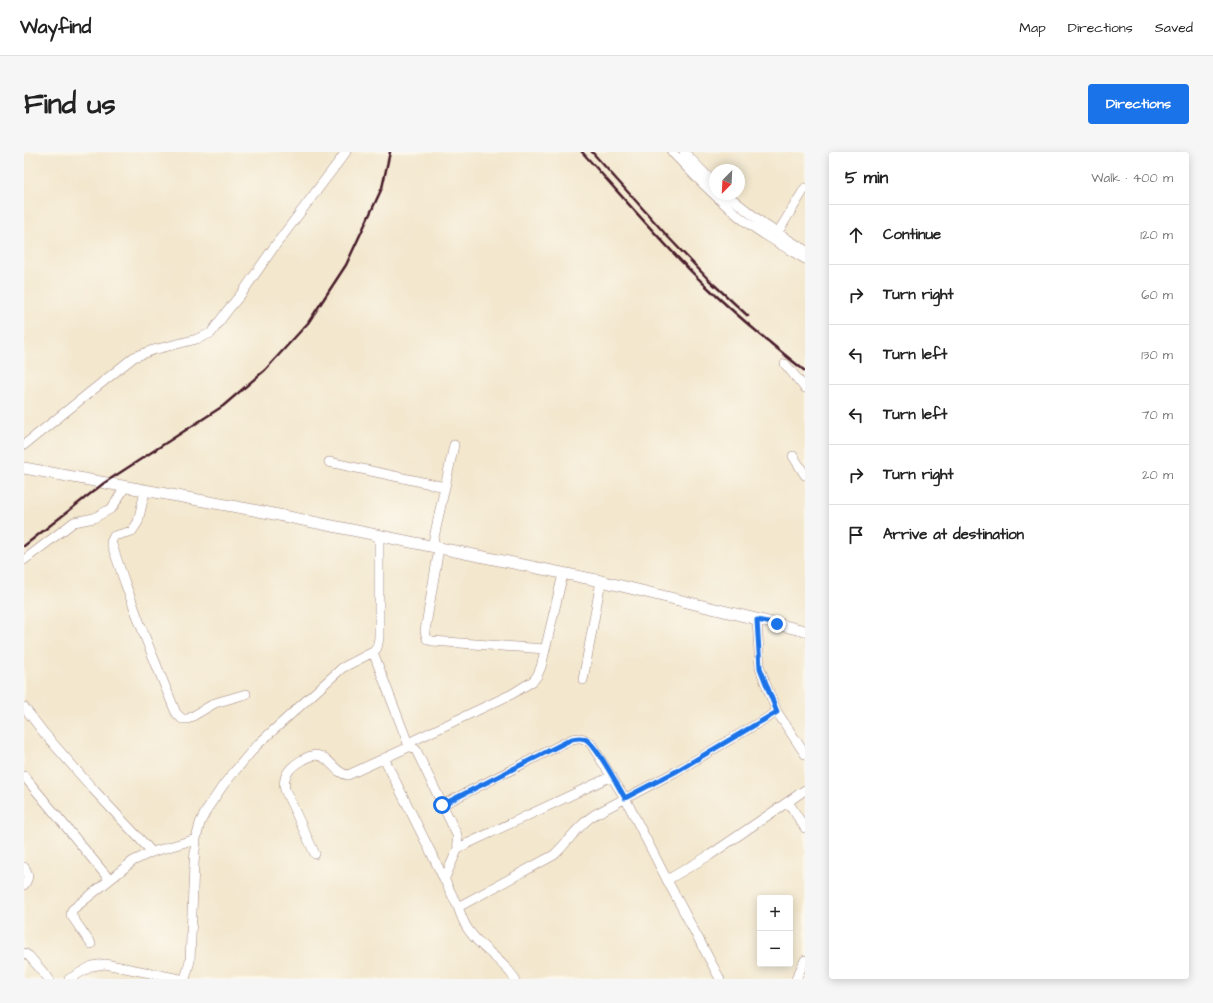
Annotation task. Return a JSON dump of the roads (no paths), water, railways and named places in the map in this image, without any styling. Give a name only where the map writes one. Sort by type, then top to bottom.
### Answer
[{"type":"main road","points":[[24,468],[264,512],[601,581],[805,631]]},
{"type":"main road","points":[[777,624],[792,622],[805,624]]},
{"type":"street","points":[[24,444],[134,357],[153,350],[202,338],[210,332],[242,293],[274,247],[346,152]]},
{"type":"street","points":[[672,152],[700,182],[741,218],[776,242],[805,259]]},
{"type":"street","points":[[684,152],[709,178]]},
{"type":"street","points":[[778,232],[805,188]]},
{"type":"street","points":[[734,200],[765,225],[805,250]]},
{"type":"street","points":[[785,364],[805,388]]},
{"type":"street","points":[[454,445],[445,488],[436,547],[425,631],[427,639],[432,641],[545,649]]},
{"type":"street","points":[[792,456],[805,475]]},
{"type":"street","points":[[329,462],[445,488]]},
{"type":"street","points":[[24,560],[74,522],[94,518],[112,508],[125,487]]},
{"type":"street","points":[[145,491],[138,522],[132,531],[114,536],[111,542],[145,637],[176,713],[182,719],[188,719],[215,703],[246,694]]},
{"type":"street","points":[[185,979],[190,962],[194,864],[196,838],[200,823],[207,809],[224,784],[256,746],[342,668],[373,652],[377,648],[379,638],[379,535]]},
{"type":"street","points":[[315,854],[285,790],[284,781],[288,771],[296,764],[313,755],[322,757],[341,772],[348,774],[384,758],[512,694],[533,681],[539,672],[563,574]]},
{"type":"street","points":[[583,680],[601,581]]},
{"type":"street","points":[[757,620],[760,668],[777,712],[805,754]]},
{"type":"street","points":[[373,652],[409,745],[416,750],[457,835],[458,848],[444,880]]},
{"type":"street","points":[[24,706],[44,733],[92,788],[152,852]]},
{"type":"street","points":[[458,907],[554,855],[588,819],[675,772],[777,712]]},
{"type":"street","points":[[442,805],[566,742],[578,737],[583,738],[592,744],[625,798],[720,979]]},
{"type":"street","points":[[384,758],[458,907],[468,931],[504,965],[514,979]]},
{"type":"street","points":[[24,776],[109,879]]},
{"type":"street","points":[[458,848],[612,776]]},
{"type":"street","points":[[667,880],[710,854],[805,790]]},
{"type":"street","points":[[788,802],[805,828]]},
{"type":"street","points":[[91,944],[70,912],[133,861],[152,852],[196,838]]},
{"type":"street","points":[[24,867],[28,872],[28,877],[24,885]]},
{"type":"street","points":[[24,953],[32,958],[49,979]]},
{"type":"street","points":[[796,979],[805,960]]},
{"type":"street","points":[[69,979],[92,966],[105,964],[180,979]]},
{"type":"railway","points":[[24,546],[104,483],[223,406],[265,370],[308,323],[346,265],[382,188],[390,152]]},
{"type":"railway","points":[[582,152],[658,237],[690,270],[742,319],[805,371]]},
{"type":"railway","points":[[592,152],[669,238],[709,280],[748,316]]}]
